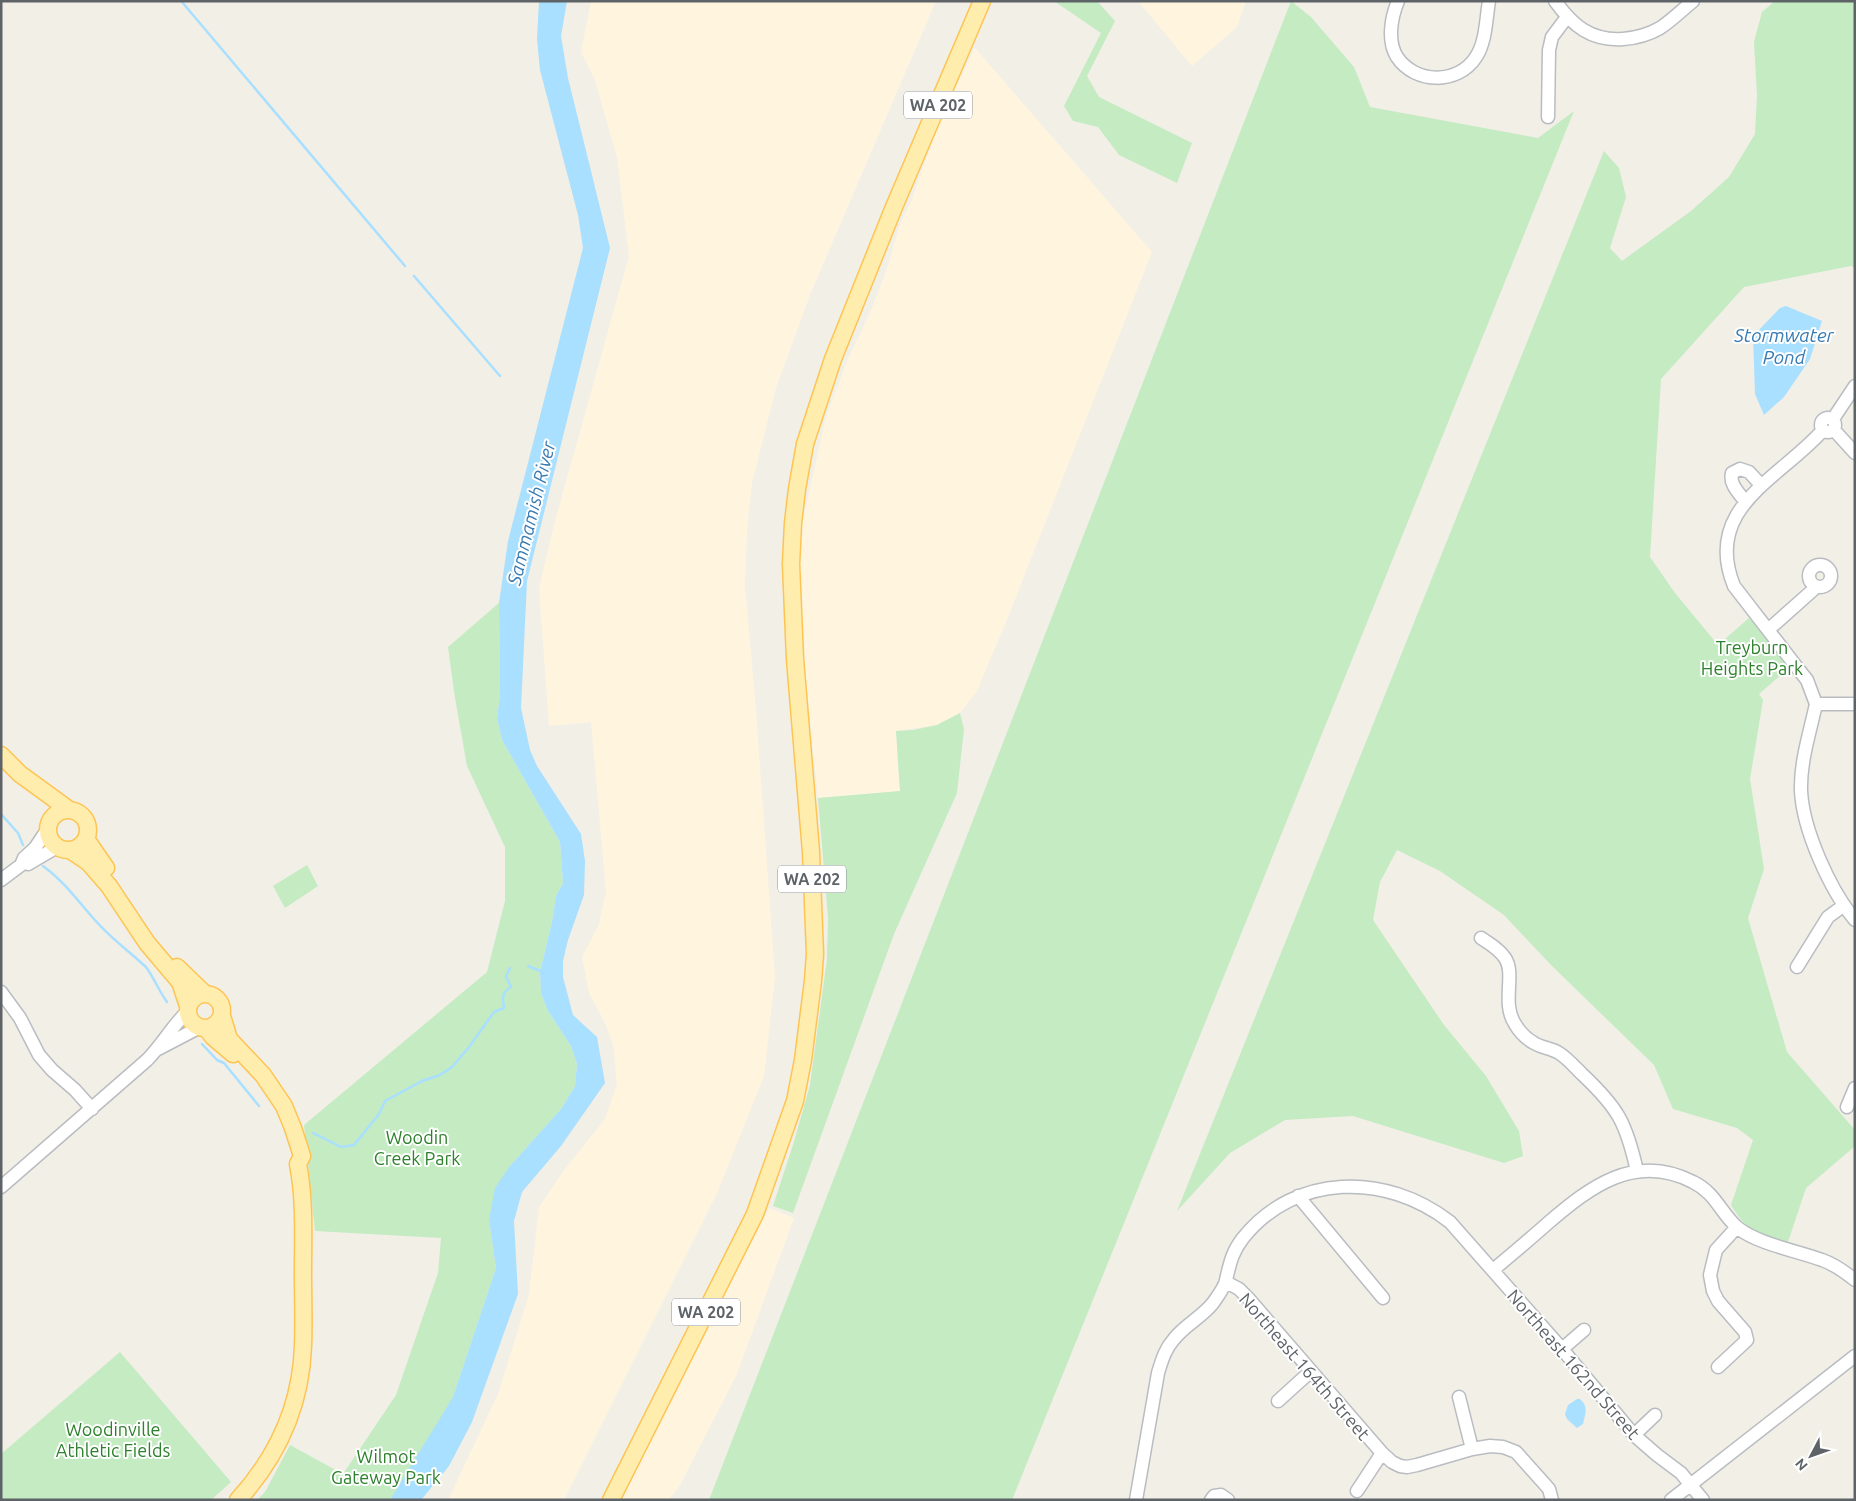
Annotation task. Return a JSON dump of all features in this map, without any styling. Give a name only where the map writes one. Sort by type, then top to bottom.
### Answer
[{"type":"main road","name":"WA 202","points":[[611,1500],[755,1214],[795,1101],[803,1060],[813,981],[814,954],[810,843],[795,659],[791,564],[797,488],[805,444],[833,359],[894,207],[982,1]]},
{"type":"main road","points":[[1,755],[20,774],[68,809],[76,811],[86,820],[88,827],[86,839],[82,845],[63,848]]},
{"type":"main road","points":[[1,766],[41,802],[49,825],[49,837],[63,848],[88,862],[104,880],[147,943],[180,982],[192,1022],[203,1028],[238,1060],[264,1094],[284,1130],[293,1161],[298,1164]]},
{"type":"main road","points":[[49,825],[56,813],[68,809]]},
{"type":"main road","points":[[86,839],[100,861],[123,889],[150,934],[187,977],[204,993],[214,996],[218,1000],[222,1007],[222,1016],[229,1039],[263,1075],[284,1106],[294,1128],[302,1156],[298,1164],[303,1217],[303,1347],[299,1385],[288,1424],[280,1442],[258,1475],[238,1500]]},
{"type":"main road","points":[[188,1009],[194,997],[204,993]]},
{"type":"main road","points":[[203,1028],[216,1024],[222,1016]]},
{"type":"street","points":[[1398,1],[1391,30],[1391,40],[1397,56],[1406,67],[1421,75],[1435,78],[1450,76],[1461,71],[1470,65],[1477,56],[1483,40],[1490,1]]},
{"type":"street","points":[[1556,1],[1567,17],[1594,36],[1610,39],[1638,38],[1660,28],[1693,1]]},
{"type":"street","points":[[1548,117],[1549,50],[1552,37],[1567,17]]},
{"type":"street","points":[[1855,386],[1830,426],[1745,501],[1733,520],[1728,536],[1727,570],[1734,586],[1807,680],[1816,704],[1803,768],[1801,792],[1805,815],[1815,847],[1828,878],[1843,906],[1855,920]]},
{"type":"street","points":[[1830,426],[1855,453]]},
{"type":"street","points":[[1745,501],[1730,478],[1732,473],[1740,469],[1748,472],[1761,485]]},
{"type":"street","points":[[1768,630],[1812,590],[1814,586]]},
{"type":"street","points":[[1816,704],[1855,704]]},
{"type":"street","points":[[21,865],[24,858],[35,848],[49,825]]},
{"type":"street","points":[[1,880],[21,865],[28,864],[40,855],[63,848]]},
{"type":"street","points":[[1797,967],[1828,917],[1843,906]]},
{"type":"street","points":[[1481,938],[1499,951],[1506,959],[1509,971],[1508,1008],[1516,1026],[1533,1043],[1559,1053],[1604,1095],[1621,1118],[1630,1140],[1637,1171]]},
{"type":"street","points":[[1,992],[20,1018],[39,1055],[52,1070],[75,1090],[92,1110]]},
{"type":"street","points":[[3,1181],[92,1110],[158,1049],[188,1009]]},
{"type":"street","points":[[158,1049],[203,1028]]},
{"type":"street","points":[[1847,1108],[1855,1088]]},
{"type":"street","points":[[1493,1270],[1575,1200],[1603,1182],[1616,1176],[1637,1171],[1660,1172],[1694,1182],[1711,1194],[1737,1228],[1770,1243],[1824,1261],[1855,1280]]},
{"type":"street","name":"Northeast 162nd Street","points":[[1226,1282],[1231,1257],[1242,1239],[1260,1219],[1277,1206],[1298,1196],[1326,1188],[1355,1187],[1388,1190],[1414,1199],[1434,1209],[1450,1222],[1562,1349],[1634,1435],[1681,1473],[1703,1500]]},
{"type":"street","points":[[1298,1196],[1383,1298]]},
{"type":"street","points":[[1718,1367],[1747,1340],[1745,1332],[1718,1301],[1713,1291],[1710,1275],[1716,1250],[1737,1228]]},
{"type":"street","points":[[1136,1500],[1158,1373],[1164,1352],[1173,1340],[1213,1303],[1226,1282]]},
{"type":"street","name":"Northeast 164th Street","points":[[1226,1282],[1248,1298],[1310,1372],[1382,1454],[1392,1462],[1400,1466],[1417,1466],[1472,1449],[1490,1446],[1503,1447],[1516,1452],[1550,1495]]},
{"type":"street","points":[[1562,1349],[1584,1330]]},
{"type":"street","points":[[1671,1500],[1855,1356]]},
{"type":"street","points":[[1278,1401],[1310,1372]]},
{"type":"street","points":[[1459,1397],[1472,1449]]},
{"type":"street","points":[[1634,1435],[1656,1415]]},
{"type":"street","points":[[1357,1492],[1382,1454]]},
{"type":"street","points":[[1211,1500],[1214,1496],[1221,1495],[1228,1500]]},
{"type":"shaded area","points":[[591,1],[936,1],[810,295],[776,388],[752,483],[747,531],[745,586],[775,977],[764,1076],[718,1191],[564,1500],[448,1500],[498,1394],[529,1295],[539,1207],[565,1169],[605,1119],[617,1084],[613,1044],[604,1021],[589,993],[582,957],[599,924],[606,892],[591,722],[549,726],[539,588],[555,521],[629,256],[617,158],[595,80],[581,52]]},
{"type":"shaded area","points":[[1138,1],[1246,1],[1237,27],[1192,66]]},
{"type":"shaded area","points":[[975,48],[1152,252],[977,691],[960,713],[937,725],[896,731],[900,791],[818,798],[804,660],[800,566],[802,524],[826,417],[847,361],[871,310],[886,272],[899,227],[912,199],[940,119]]},
{"type":"shaded area","points":[[769,1208],[794,1218],[737,1374],[680,1485],[669,1500],[621,1500]]},
{"type":"green space","points":[[1054,1],[1097,1],[1115,21],[1087,76],[1099,97],[1192,143],[1177,183],[1119,155],[1098,127],[1073,121],[1064,106],[1101,33]]},
{"type":"green space","points":[[1291,1],[1311,17],[1354,67],[1370,107],[1538,138],[1574,111],[1012,1500],[709,1500]]},
{"type":"green space","name":"Treyburn Heights Park","points":[[1775,1],[1855,1],[1855,268],[1851,266],[1744,287],[1661,379],[1650,557],[1675,593],[1718,645],[1749,618],[1790,667],[1759,694],[1763,700],[1750,779],[1764,869],[1748,918],[1787,1052],[1855,1130],[1855,1146],[1806,1188],[1788,1242],[1755,1231],[1743,1221],[1731,1205],[1753,1140],[1737,1128],[1673,1109],[1654,1065],[1551,965],[1504,915],[1440,871],[1397,850],[1380,882],[1373,920],[1444,1025],[1486,1076],[1519,1131],[1523,1156],[1504,1163],[1353,1116],[1285,1120],[1230,1153],[1177,1211],[1604,151],[1619,168],[1626,197],[1610,248],[1622,261],[1691,211],[1729,177],[1755,134],[1757,95],[1754,42],[1762,12]]},
{"type":"green space","name":"Woodin Creek Park","points":[[499,603],[500,696],[497,718],[502,740],[560,842],[563,883],[556,896],[540,972],[541,993],[548,1011],[571,1046],[577,1064],[575,1086],[561,1109],[510,1166],[489,1220],[496,1268],[453,1397],[406,1500],[257,1500],[265,1492],[290,1445],[343,1474],[396,1395],[438,1273],[441,1238],[315,1231],[304,1125],[487,972],[505,901],[505,847],[467,766],[448,647]]},
{"type":"green space","points":[[960,713],[964,729],[957,793],[894,934],[793,1213],[773,1206],[810,1085],[827,959],[828,917],[818,798],[900,791],[896,731],[937,725]]},
{"type":"green space","points":[[307,865],[318,886],[285,908],[273,886]]},
{"type":"green space","name":"Woodinville Athletic Fields","points":[[120,1352],[231,1482],[211,1500],[1,1500],[1,1454]]},
{"type":"water","name":"Sammamish River","points":[[539,1],[567,1],[561,36],[568,78],[610,248],[527,581],[521,708],[530,750],[537,766],[581,834],[585,861],[584,895],[568,940],[563,961],[563,977],[573,1015],[597,1037],[605,1083],[561,1146],[522,1192],[514,1221],[518,1294],[472,1422],[449,1466],[421,1500],[390,1500],[453,1397],[496,1268],[489,1220],[495,1188],[510,1166],[561,1109],[575,1086],[577,1064],[571,1046],[548,1011],[541,993],[540,972],[556,896],[563,883],[560,842],[502,740],[497,718],[500,696],[499,603],[508,541],[583,248],[578,215],[540,70],[537,39]]},
{"type":"water","name":"Stormwater Pond","points":[[1786,306],[1822,321],[1810,359],[1784,397],[1764,415],[1755,394],[1753,336],[1780,308]]},
{"type":"water","points":[[1577,1399],[1583,1402],[1586,1411],[1583,1424],[1577,1428],[1567,1419],[1565,1414],[1568,1405]]},
{"type":"waterway","points":[[182,2],[405,266]]},
{"type":"waterway","points":[[414,276],[500,376]]},
{"type":"waterway","points":[[1,814],[18,833],[23,845]]},
{"type":"waterway","points":[[43,866],[64,884],[106,932],[146,967],[167,1002]]},
{"type":"waterway","points":[[528,966],[543,972]]},
{"type":"waterway","points":[[313,1133],[341,1147],[354,1145],[379,1114],[385,1101],[422,1081],[440,1075],[452,1067],[494,1012],[504,1008],[503,996],[511,987],[506,976],[510,968]]},
{"type":"waterway","points":[[202,1044],[217,1060],[224,1063],[259,1106]]},
{"type":"park label","name":"Wilmot Gateway Park","points":[[386,1466]]}]
